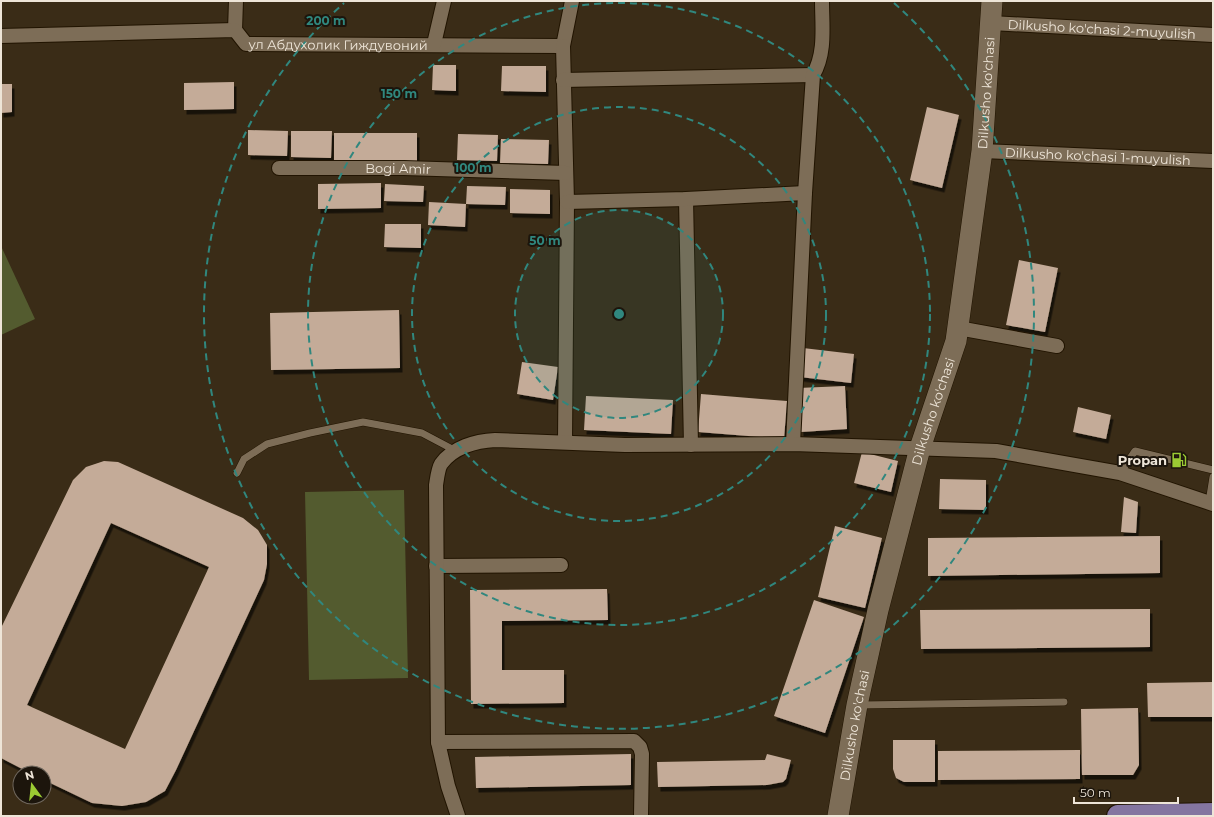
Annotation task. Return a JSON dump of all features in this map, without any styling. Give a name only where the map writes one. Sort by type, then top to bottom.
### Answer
[{"type":"main road","points":[[1118,816],[1213,814]]},
{"type":"street","points":[[234,30],[236,1]]},
{"type":"street","points":[[434,44],[444,1]]},
{"type":"street","points":[[565,442],[567,202],[563,46],[572,1]]},
{"type":"street","points":[[793,444],[805,193],[813,75],[820,64],[822,40],[822,1]]},
{"type":"street","name":"Dilkusho ko'chasi","points":[[838,816],[857,705],[878,610],[920,448],[956,341],[982,151],[992,1]]},
{"type":"street","name":"Dilkusho ko'chasi 2-muyulish","points":[[991,23],[1213,35]]},
{"type":"street","name":"ул Абдухолик Гиждувоний","points":[[1,36],[234,30],[246,44],[563,46]]},
{"type":"street","points":[[564,80],[813,75]]},
{"type":"street","name":"Dilkusho ko'chasi 1-muyulish","points":[[982,151],[1213,161]]},
{"type":"street","points":[[279,168],[404,168],[566,173]]},
{"type":"street","points":[[567,202],[686,199],[805,193]]},
{"type":"street","points":[[686,199],[691,445]]},
{"type":"street","points":[[958,328],[1057,346]]},
{"type":"street","points":[[458,816],[448,786],[438,742],[436,566],[436,485],[441,464],[456,451],[483,441],[565,442],[625,445],[793,444],[996,451],[1120,473],[1211,503]]},
{"type":"street","points":[[436,566],[561,565]]},
{"type":"street","points":[[438,742],[634,741],[640,748],[642,754],[640,816]]},
{"type":"lane","points":[[237,473],[244,459],[267,444],[363,422],[422,433],[456,451]]},
{"type":"lane","points":[[1120,473],[1135,451],[1213,470]]},
{"type":"lane","points":[[1211,503],[1213,477]]},
{"type":"lane","points":[[857,705],[1064,702]]},
{"type":"green space","points":[[1,246],[35,319],[1,335]]},
{"type":"green space","points":[[404,490],[408,678],[309,680],[305,492]]},
{"type":"building","points":[[433,65],[456,65],[456,91],[432,90]]},
{"type":"building","points":[[502,66],[546,66],[546,92],[501,91]]},
{"type":"building","points":[[234,82],[234,109],[184,110],[184,83]]},
{"type":"building","points":[[1,84],[12,84],[12,112],[1,113]]},
{"type":"building","points":[[927,107],[959,115],[942,188],[910,180]]},
{"type":"building","points":[[248,130],[288,131],[287,156],[248,155]]},
{"type":"building","points":[[291,131],[332,131],[331,158],[291,157]]},
{"type":"building","points":[[334,133],[417,133],[417,162],[334,162]]},
{"type":"building","points":[[458,134],[498,135],[497,161],[457,160]]},
{"type":"building","points":[[501,139],[549,140],[548,164],[500,163]]},
{"type":"building","points":[[381,183],[381,208],[318,209],[318,184]]},
{"type":"building","points":[[385,184],[424,186],[423,202],[384,201]]},
{"type":"building","points":[[467,186],[506,187],[505,205],[466,204]]},
{"type":"building","points":[[510,189],[550,190],[550,214],[510,213]]},
{"type":"building","points":[[429,202],[466,204],[465,227],[428,225]]},
{"type":"building","points":[[385,224],[421,224],[421,248],[384,247]]},
{"type":"building","points":[[1019,260],[1058,268],[1045,332],[1006,325]]},
{"type":"building","points":[[399,310],[400,368],[271,370],[270,313]]},
{"type":"building","points":[[803,348],[854,354],[851,383],[800,377]]},
{"type":"building","points":[[522,362],[558,367],[553,400],[517,394]]},
{"type":"building","points":[[845,386],[847,429],[801,432],[798,388]]},
{"type":"building","points":[[701,394],[787,401],[784,439],[698,432]]},
{"type":"building","points":[[586,396],[673,400],[671,434],[584,430]]},
{"type":"building","points":[[1078,407],[1111,415],[1106,439],[1073,432]]},
{"type":"building","points":[[862,452],[898,461],[891,492],[854,483]]},
{"type":"building","points":[[104,461],[118,462],[243,518],[258,530],[267,545],[267,564],[264,580],[176,770],[165,791],[146,802],[122,806],[92,803],[52,784],[52,765],[15,765],[1,758],[1,628],[73,480],[86,467]],"holes":[[[111,523],[209,567],[125,749],[27,705]]]},
{"type":"building","points":[[940,479],[986,480],[986,510],[939,509]]},
{"type":"building","points":[[1124,497],[1138,502],[1136,533],[1121,532]]},
{"type":"building","points":[[835,526],[882,538],[865,608],[818,597]]},
{"type":"building","points":[[1160,536],[1160,573],[928,576],[928,538]]},
{"type":"building","points":[[607,589],[608,620],[502,621],[502,670],[564,670],[564,703],[471,704],[470,590]]},
{"type":"building","points":[[814,600],[864,617],[825,733],[774,716]]},
{"type":"building","points":[[1150,609],[1150,647],[921,649],[920,610]]},
{"type":"building","points":[[1213,682],[1213,717],[1148,717],[1147,683]]},
{"type":"building","points":[[1138,708],[1139,765],[1133,775],[1082,775],[1081,709]]},
{"type":"building","points":[[893,740],[935,740],[935,782],[904,782],[896,778],[893,769]]},
{"type":"building","points":[[1080,750],[1080,779],[938,780],[938,751]]},
{"type":"building","points":[[631,754],[631,785],[476,788],[475,757]]},
{"type":"building","points":[[767,754],[791,760],[786,779],[783,782],[767,785],[658,787],[657,762],[765,760]]},
{"type":"place","name":"Propan","points":[[1179,460]]}]
